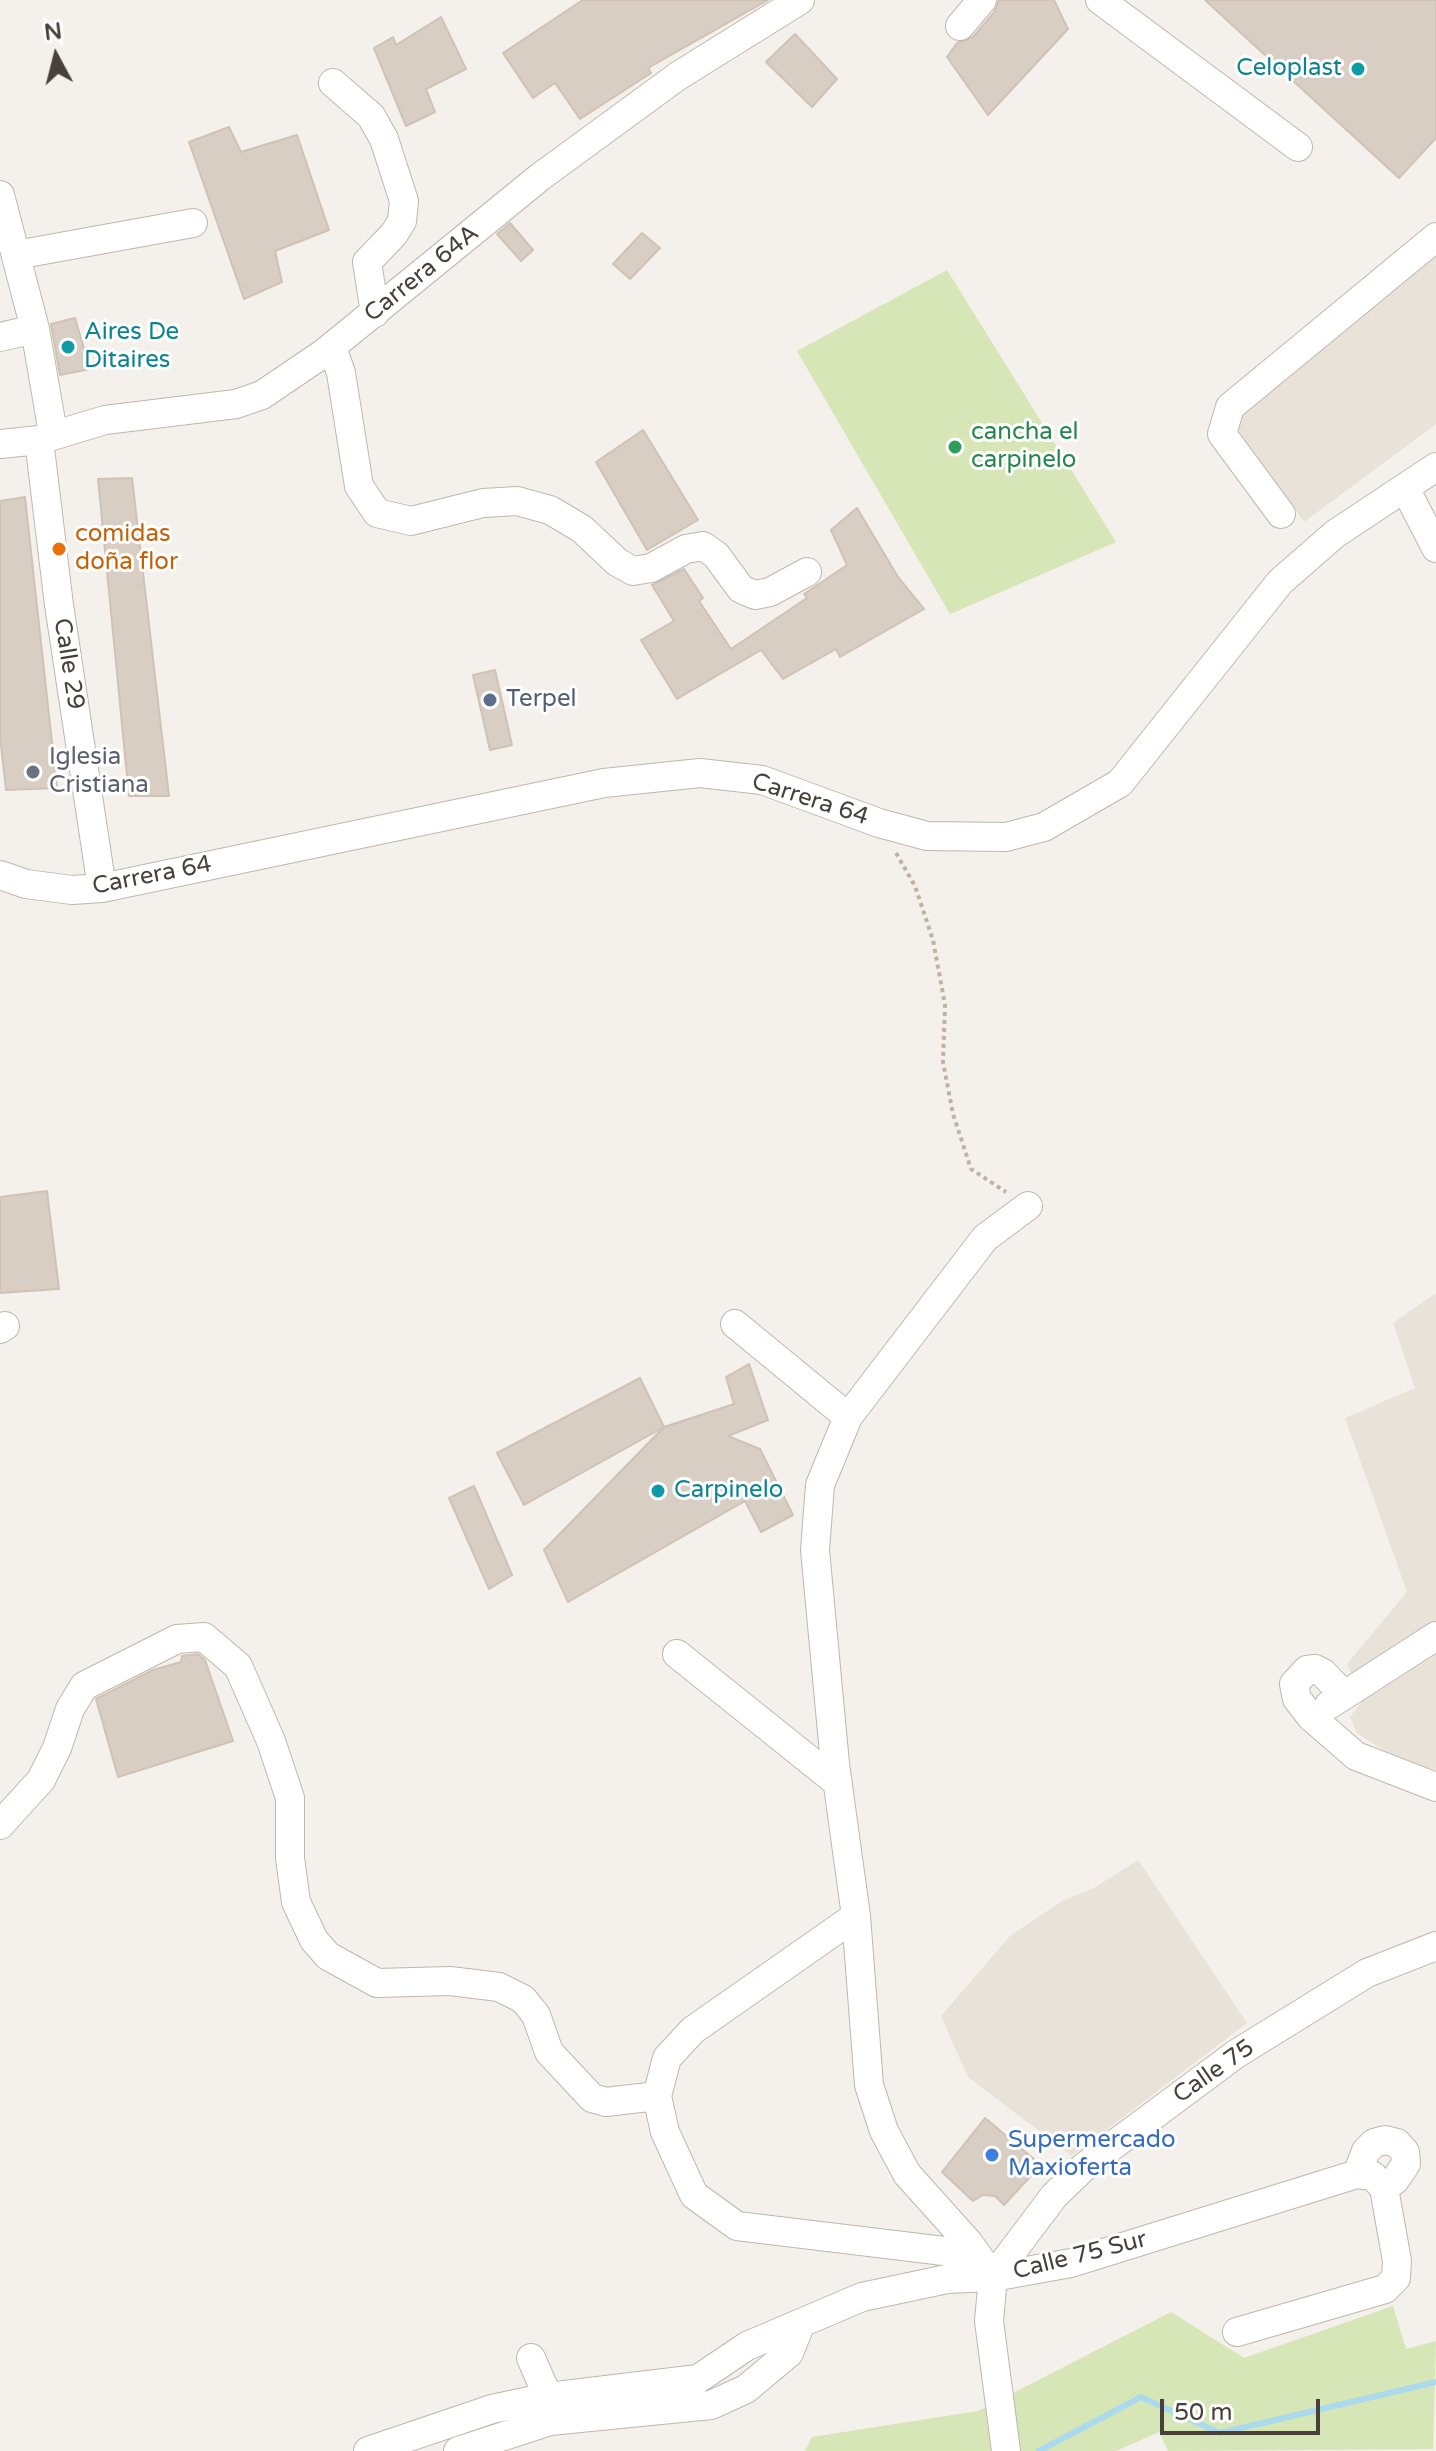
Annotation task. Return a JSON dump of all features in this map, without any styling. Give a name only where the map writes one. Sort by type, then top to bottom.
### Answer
[{"type":"street","name":"Carrera 64A","points":[[0,444],[46,436],[105,420],[236,404],[262,395],[332,347],[552,168],[678,76],[800,0]]},
{"type":"street","points":[[960,26],[982,0]]},
{"type":"street","points":[[1100,0],[1298,147]]},
{"type":"street","points":[[333,83],[371,116],[384,139],[404,201],[402,221],[367,262],[375,313]]},
{"type":"street","name":"Calle 29","points":[[0,195],[35,329],[59,605],[102,888]]},
{"type":"street","points":[[16,255],[193,223]]},
{"type":"street","points":[[1281,514],[1222,434],[1230,407],[1436,237]]},
{"type":"street","points":[[0,337],[35,329]]},
{"type":"street","points":[[332,347],[341,373],[359,486],[377,513],[411,521],[483,503],[517,501],[550,510],[582,529],[617,562],[633,571],[651,568],[686,549],[703,546],[716,555],[741,589],[755,595],[770,592],[807,572]]},
{"type":"street","name":"Carrera 64","points":[[0,875],[41,886],[102,888],[642,776],[700,773],[762,780],[879,823],[927,836],[1006,837],[1044,827],[1120,783],[1280,582],[1335,534],[1406,490],[1436,467]]},
{"type":"street","points":[[1406,490],[1436,548]]},
{"type":"street","points":[[1005,2447],[985,2266],[907,2174],[875,2108],[865,2061],[856,1916],[838,1783],[815,1550],[820,1485],[848,1417],[985,1238],[1028,1206]]},
{"type":"street","points":[[735,1324],[848,1417]]},
{"type":"street","points":[[1311,1717],[1436,1636]]},
{"type":"street","points":[[0,1825],[41,1780],[57,1748],[70,1709],[84,1686],[177,1639],[204,1637],[238,1666],[271,1741],[290,1798],[290,1858],[296,1902],[314,1940],[328,1956],[377,1983],[450,1981],[499,1987],[523,1999],[536,2015],[549,2052],[592,2098],[606,2102],[657,2096]]},
{"type":"street","points":[[677,1654],[838,1783]]},
{"type":"street","points":[[1344,1695],[1323,1673],[1307,1670],[1294,1684],[1294,1693],[1311,1717],[1356,1756],[1436,1787]]},
{"type":"street","points":[[856,1916],[693,2030],[667,2058],[657,2096],[665,2132],[694,2195],[737,2226],[985,2266]]},
{"type":"street","name":"Calle 75","points":[[985,2266],[1084,2167],[1236,2054],[1367,1973],[1436,1946]]},
{"type":"street","points":[[1237,2332],[1385,2289],[1396,2278],[1397,2261],[1384,2188],[1373,2176],[1357,2174],[1366,2151],[1374,2143],[1385,2140],[1397,2143],[1405,2152],[1406,2164],[1403,2172],[1384,2188]]},
{"type":"street","name":"Calle 75 Sur","points":[[368,2451],[492,2409],[675,2372],[698,2379],[747,2346],[862,2297],[947,2279],[985,2266],[1071,2263],[1357,2174]]},
{"type":"street","points":[[458,2451],[550,2421],[711,2405],[746,2389],[789,2353],[801,2323]]},
{"type":"street","points":[[531,2358],[548,2397]]},
{"type":"street","points":[[719,2365],[743,2371],[746,2389]]},
{"type":"path","points":[[879,823],[915,886],[933,940],[945,1005],[943,1062],[953,1114],[971,1169],[1028,1206]]},
{"type":"shaded area","points":[[1436,252],[1436,424],[1304,522],[1230,418]]},
{"type":"shaded area","points":[[1436,1293],[1436,1770],[1400,1761],[1357,1733],[1350,1717],[1363,1700],[1347,1664],[1407,1592],[1345,1418],[1415,1388],[1393,1323]]},
{"type":"shaded area","points":[[1138,1860],[1247,2023],[1072,2156],[968,2077],[941,2016],[1010,1936],[1062,1901],[1094,1888]]},
{"type":"green space","name":"cancha el carpinelo","points":[[947,270],[1116,542],[950,614],[797,351]]},
{"type":"green space","points":[[1393,2306],[1406,2349],[1436,2341],[1433,2449],[1168,2451],[1159,2432],[1116,2451],[805,2451],[812,2437],[978,2411],[1171,2312],[1244,2358]]},
{"type":"building","points":[[583,0],[768,0],[648,68],[651,73],[580,119],[555,83],[533,98],[503,53]]},
{"type":"building","points":[[999,0],[1054,0],[1068,29],[988,115],[947,57],[957,43],[973,37],[995,11]]},
{"type":"building","name":"Celoplast","points":[[1205,0],[1436,0],[1436,138],[1399,178]]},
{"type":"building","points":[[441,17],[466,69],[426,89],[435,112],[406,126],[374,48],[393,37],[396,45]]},
{"type":"building","points":[[795,34],[837,79],[812,107],[766,62]]},
{"type":"building","points":[[229,127],[241,152],[297,135],[329,230],[275,251],[282,282],[244,299],[189,142]]},
{"type":"building","points":[[510,223],[533,250],[521,261],[497,234]]},
{"type":"building","points":[[642,233],[660,248],[630,279],[613,264]]},
{"type":"building","name":"Aires De Ditaires","points":[[75,318],[90,369],[60,375],[51,324]]},
{"type":"building","points":[[643,430],[698,520],[647,550],[596,462]]},
{"type":"building","points":[[132,478],[169,796],[129,796],[98,479]]},
{"type":"building","points":[[25,497],[57,788],[6,790],[0,736],[0,501]]},
{"type":"building","points":[[857,508],[898,577],[924,609],[840,657],[836,649],[783,679],[761,650],[677,699],[641,640],[674,621],[652,585],[684,569],[703,598],[699,601],[731,649],[807,598],[804,594],[847,565],[831,530]]},
{"type":"building","name":"Terpel","points":[[495,670],[512,745],[490,750],[473,675]]},
{"type":"building","points":[[47,1191],[59,1289],[0,1293],[0,1197]]},
{"type":"building","name":"Carpinelo","points":[[749,1364],[768,1420],[728,1436],[760,1449],[793,1515],[761,1532],[745,1501],[568,1602],[544,1550],[664,1427],[734,1404],[726,1377]]},
{"type":"building","points":[[640,1378],[664,1427],[524,1505],[497,1453]]},
{"type":"building","points":[[474,1486],[512,1575],[489,1589],[449,1498]]},
{"type":"building","points":[[198,1654],[205,1660],[233,1741],[118,1777],[96,1699],[153,1670],[181,1662],[182,1656]]},
{"type":"building","name":"Supermercado Maxioferta","points":[[985,2118],[1041,2165],[1004,2205],[995,2196],[983,2195],[973,2201],[942,2172]]},
{"type":"waterway","points":[[1039,2451],[1141,2397],[1220,2433],[1436,2382]]},
{"type":"place","name":"Celoplast","points":[[1358,69]]},
{"type":"place","name":"Aires De Ditaires","points":[[68,347]]},
{"type":"place","name":"cancha el carpinelo","points":[[955,447]]},
{"type":"place","name":"comidas doña flor","points":[[59,549]]},
{"type":"place","name":"Terpel","points":[[490,700]]},
{"type":"place","name":"Iglesia Cristiana","points":[[33,772]]},
{"type":"place","name":"Carpinelo","points":[[658,1491]]},
{"type":"place","name":"Supermercado Maxioferta","points":[[992,2155]]}]
